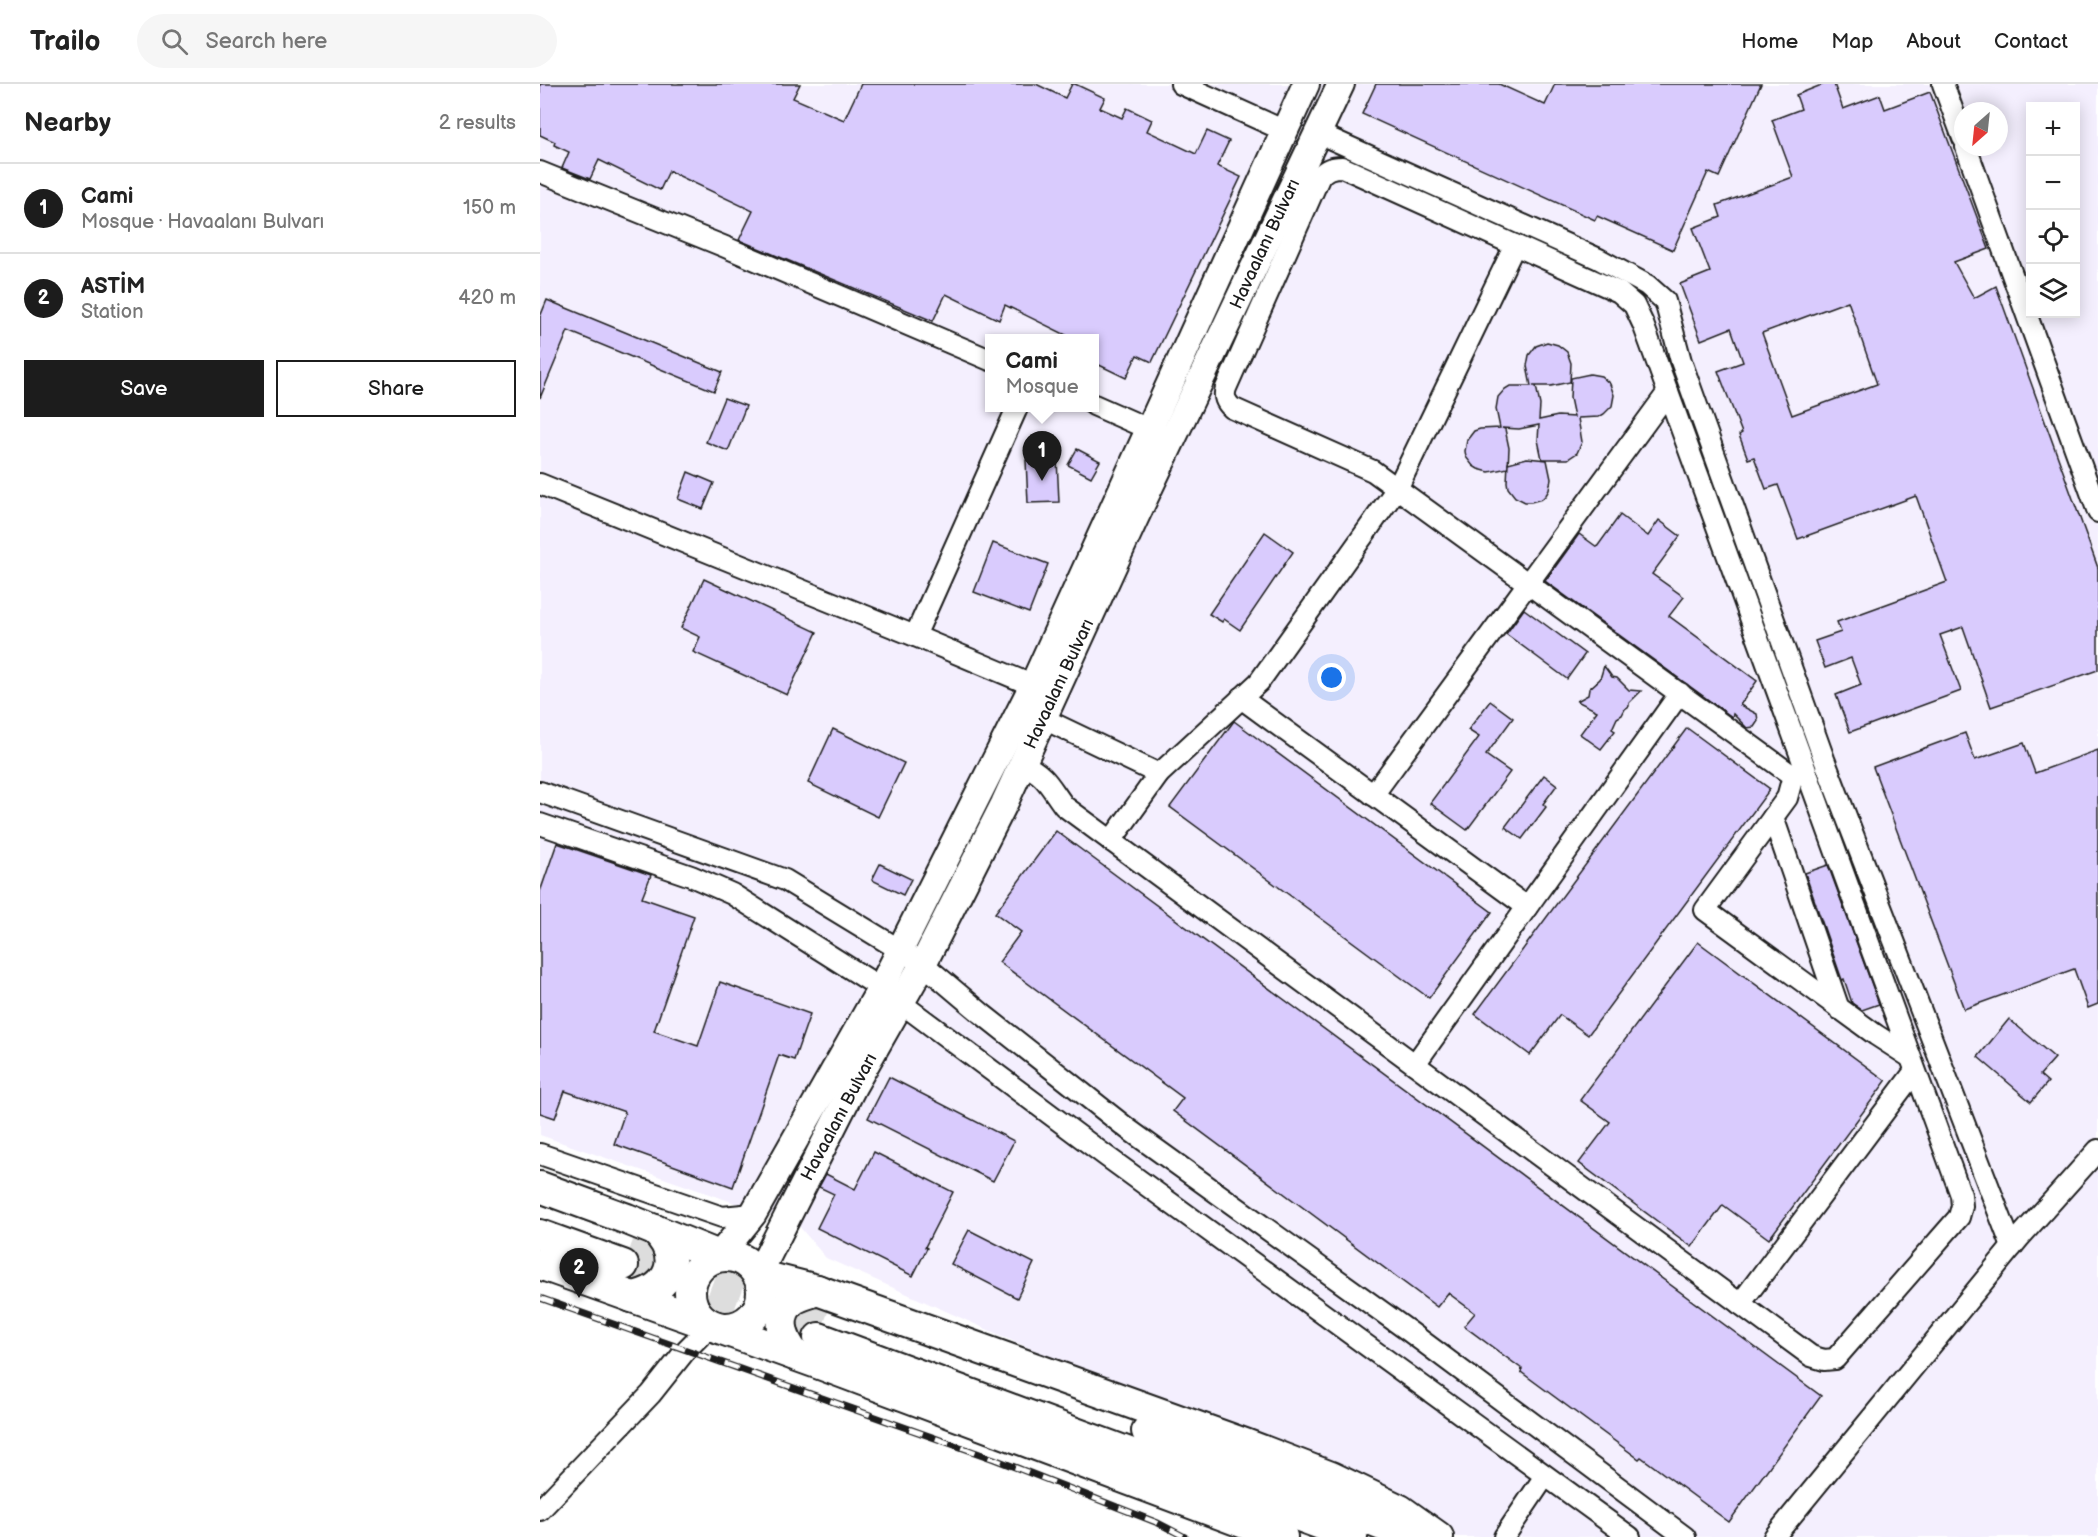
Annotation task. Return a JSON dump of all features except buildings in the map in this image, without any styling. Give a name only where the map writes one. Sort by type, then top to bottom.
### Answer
[{"type":"highway","points":[[540,1187],[637,1246]]},
{"type":"highway","points":[[540,1209],[637,1246],[659,1234],[667,1250],[670,1267],[668,1276],[655,1291],[632,1297]]},
{"type":"highway","points":[[540,1235],[718,1256],[730,1255],[742,1259],[751,1265],[758,1275],[762,1285],[762,1297],[753,1317],[733,1328],[711,1325],[701,1319],[690,1299],[689,1288],[692,1277],[699,1267],[718,1256]]},
{"type":"highway","points":[[540,1264],[795,1355],[1282,1537]]},
{"type":"highway","points":[[758,1275],[821,1314],[1179,1443],[1412,1537]]},
{"type":"highway","points":[[795,1355],[784,1339],[781,1328],[785,1309],[795,1299],[821,1314],[1352,1537]]},
{"type":"highway","points":[[821,1314],[1245,1444],[1331,1477],[1400,1510],[1438,1537]]},
{"type":"main road","name":"Havaalanı Bulvarı","points":[[1044,690],[1150,429],[1306,84]]},
{"type":"main road","name":"Havaalanı Bulvarı","points":[[758,1275],[854,1085],[922,964],[1023,764],[1033,714],[1044,690],[1172,440],[1341,84]]},
{"type":"main road","name":"Havaalanı Bulvarı","points":[[718,1256],[753,1214],[881,988],[999,752],[1033,714]]},
{"type":"main road","points":[[999,752],[1023,764]]},
{"type":"main road","points":[[881,988],[901,1003]]},
{"type":"street","points":[[1181,84],[1285,130]]},
{"type":"street","points":[[1943,84],[1954,114]]},
{"type":"street","points":[[1318,134],[1599,259],[1647,285],[1665,301],[1681,361],[1824,759],[2012,1247]]},
{"type":"street","points":[[1969,156],[2098,512]]},
{"type":"street","points":[[1023,764],[1038,771],[1046,779],[1064,806],[1811,1356],[1824,1360],[1835,1359],[1955,1222],[1961,1211],[1961,1195],[1913,1064],[1799,773],[1639,314],[1627,298],[1619,292],[1342,167],[1329,169],[1320,176],[1226,388],[1225,400],[1232,408],[1373,471],[1398,487],[1680,693],[1799,773]]},
{"type":"street","points":[[540,172],[723,246],[985,358]]},
{"type":"street","points":[[1111,841],[1159,774],[1259,682],[1398,487],[1515,245]]},
{"type":"street","points":[[1373,795],[1668,392]]},
{"type":"street","points":[[1099,407],[1172,440]]},
{"type":"street","points":[[915,636],[1015,412]]},
{"type":"street","points":[[540,484],[1044,690]]},
{"type":"street","points":[[1415,1064],[1680,693]]},
{"type":"street","points":[[1241,698],[1527,908]]},
{"type":"street","points":[[1033,714],[1159,774]]},
{"type":"street","points":[[1799,773],[1787,798],[1705,910],[1913,1064]]},
{"type":"street","points":[[540,792],[785,880],[922,964],[1128,1129],[1401,1325],[1685,1537]]},
{"type":"street","points":[[1773,817],[1839,1009]]},
{"type":"street","points":[[540,824],[691,876],[732,894],[881,988]]},
{"type":"street","points":[[901,1003],[1106,1156],[1630,1537]]},
{"type":"street","points":[[1740,1304],[1913,1064]]},
{"type":"street","points":[[1774,1537],[2012,1247],[2098,1150]]},
{"type":"street","points":[[540,1154],[722,1217],[753,1214]]},
{"type":"street","points":[[540,1510],[651,1394],[686,1350],[711,1325]]},
{"type":"street","points":[[1504,1537],[1545,1476]]},
{"type":"shaded area","points":[[540,84],[2098,84],[2098,1537],[1456,1537],[826,1258],[798,1225],[540,1135]]},
{"type":"tunnel","points":[[632,1243],[827,1315]]},
{"type":"tunnel","points":[[623,1265],[819,1338]]},
{"type":"railway","points":[[540,1298],[994,1459],[1158,1523],[1185,1537]]},
{"type":"place","name":"Cami","points":[[1042,481]]},
{"type":"place","name":"ASTİM","points":[[579,1298]]}]
